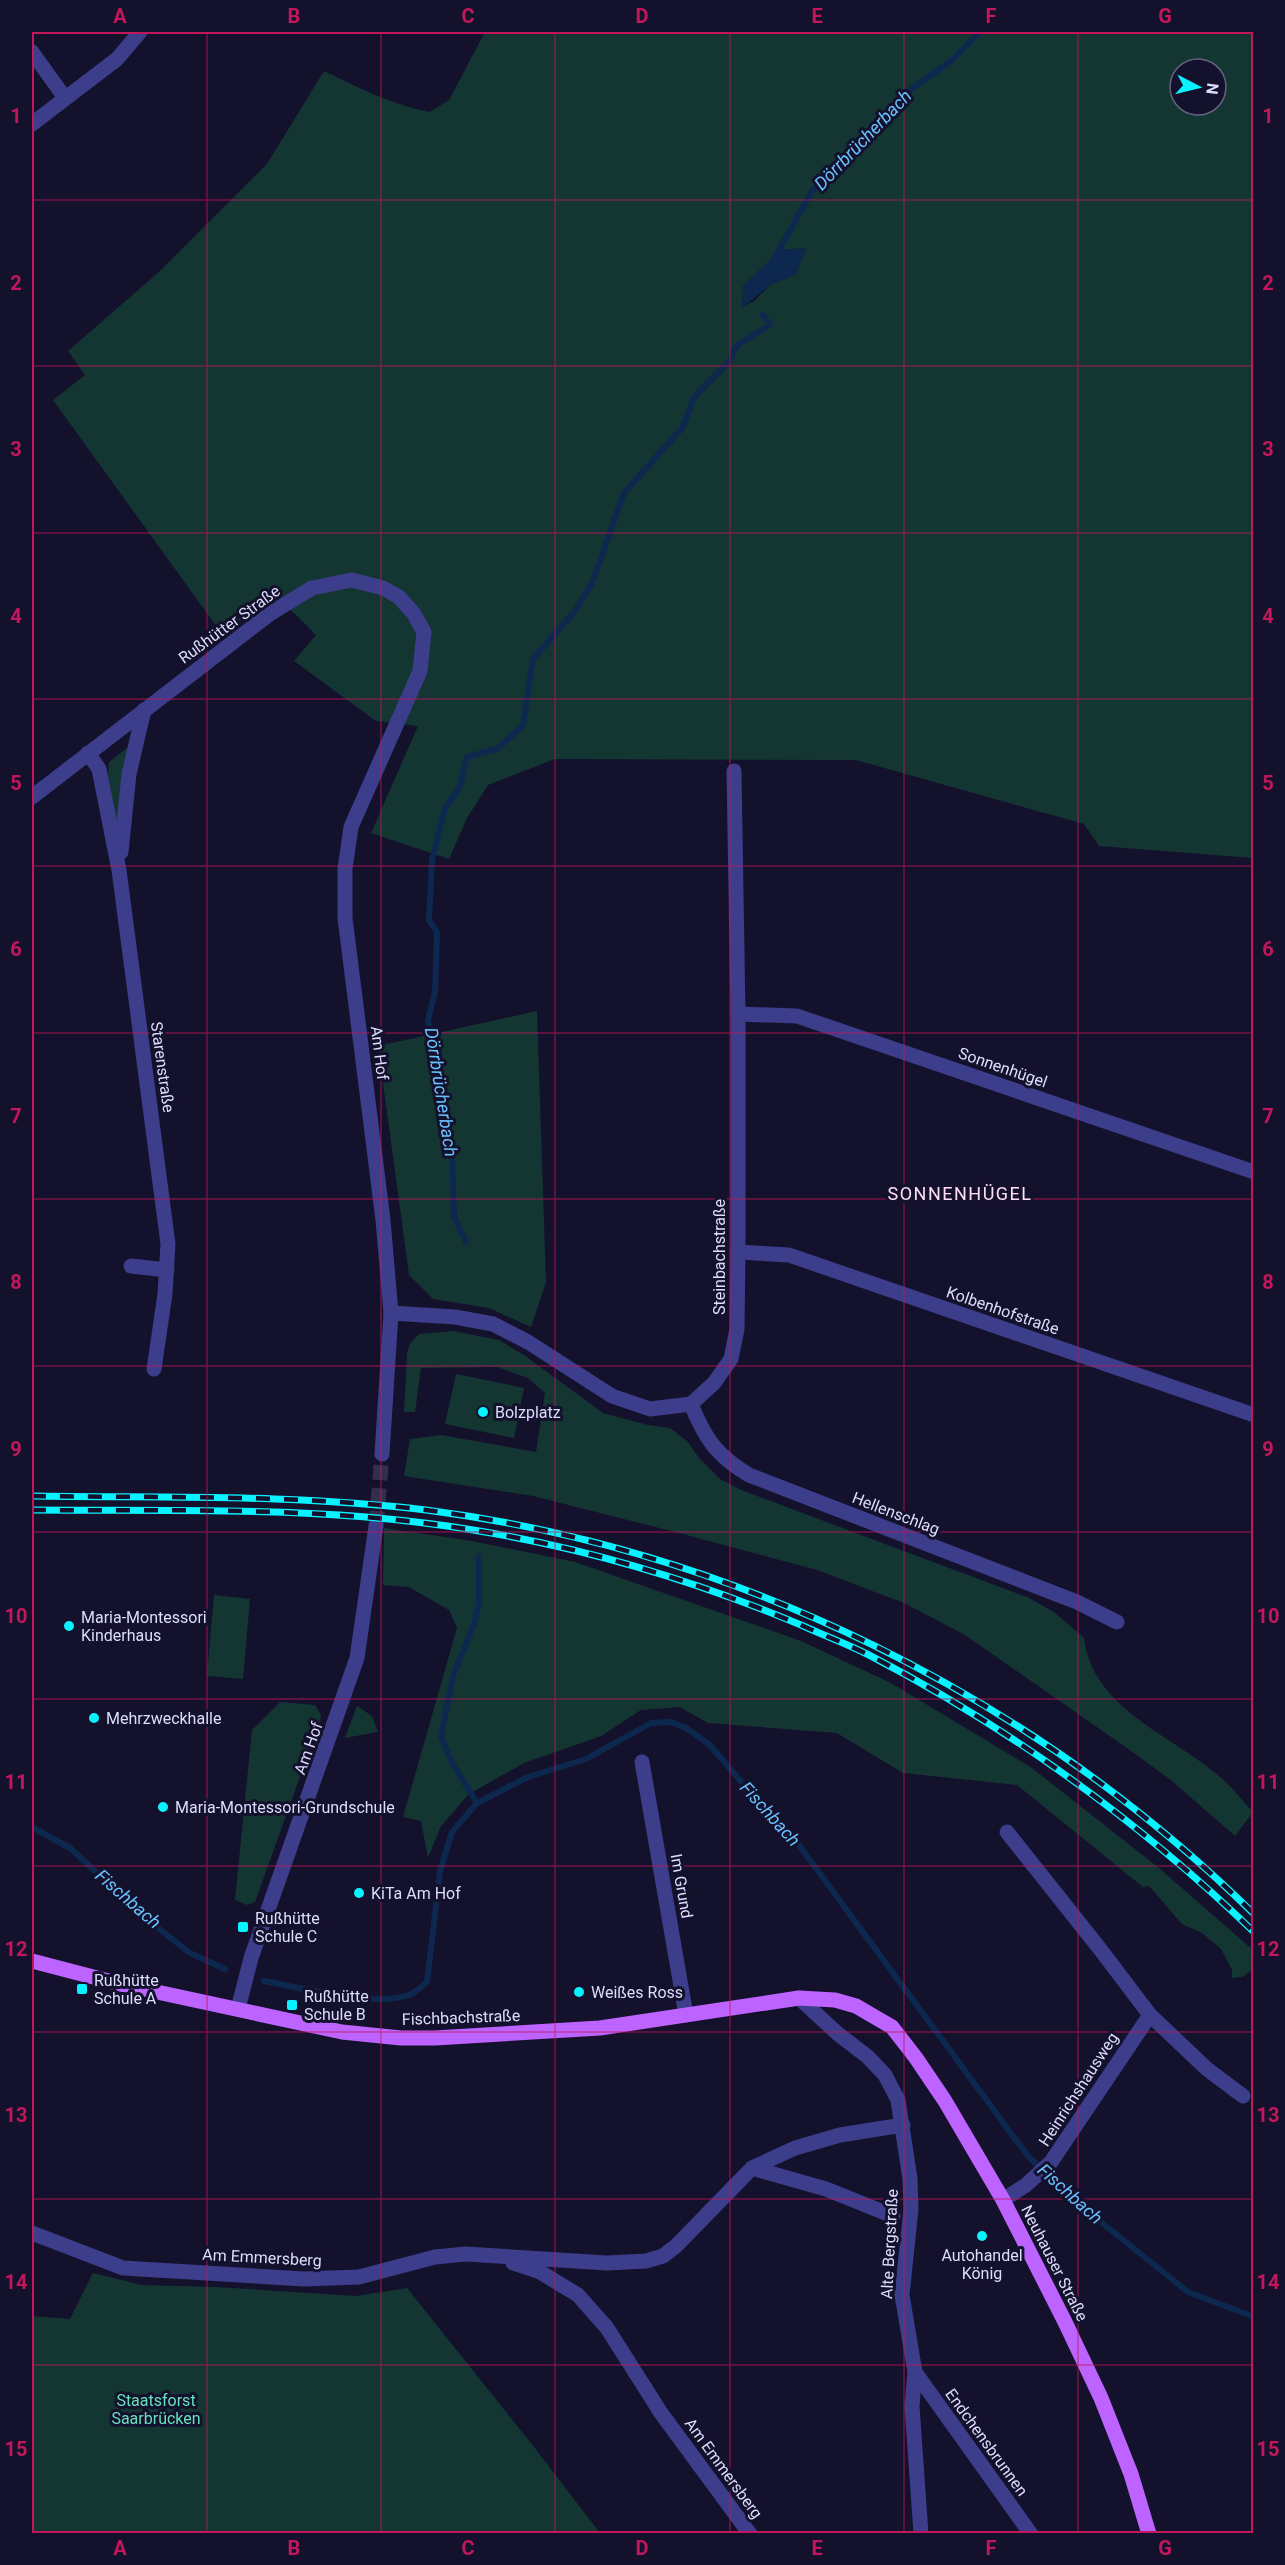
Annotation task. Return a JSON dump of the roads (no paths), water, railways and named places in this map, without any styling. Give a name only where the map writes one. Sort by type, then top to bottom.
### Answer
[{"type":"main road","name":"Fischbachstraße","points":[[32,1961],[120,1984],[349,2033],[401,2038],[600,2028],[799,1998],[835,2000],[856,2006],[892,2027]]},
{"type":"main road","name":"Neuhauser Straße","points":[[892,2027],[945,2101],[1003,2200],[1065,2322],[1101,2398],[1131,2474],[1149,2534]]},
{"type":"street","points":[[32,124],[117,59],[140,32]]},
{"type":"street","points":[[32,52],[65,98]]},
{"type":"street","name":"Rußhütter Straße","points":[[32,797],[279,608],[312,588],[352,580],[383,588],[399,597],[414,614],[424,632],[420,670]]},
{"type":"street","name":"Am Hof","points":[[382,1455],[391,1313],[383,1220],[345,918],[345,869],[351,827],[420,670]]},
{"type":"street","name":"Starenstraße","points":[[119,870],[129,774],[144,710]]},
{"type":"street","name":"Starenstraße","points":[[88,753],[99,769],[119,870],[168,1244],[167,1270],[154,1369]]},
{"type":"street","name":"Steinbachstraße","points":[[691,1404],[714,1383],[731,1359],[737,1329],[738,1014],[734,771]]},
{"type":"street","name":"Sonnenhügel","points":[[738,1014],[797,1016],[1254,1172]]},
{"type":"street","name":"Kolbenhofstraße","points":[[738,1252],[789,1255],[1254,1415]]},
{"type":"street","points":[[131,1266],[167,1270]]},
{"type":"street","points":[[391,1313],[455,1317],[494,1324],[528,1342],[612,1396],[650,1409],[691,1404]]},
{"type":"street","name":"Hellenschlag","points":[[691,1404],[712,1448],[732,1465],[749,1475],[1077,1602],[1117,1622]]},
{"type":"street","name":"Am Hof","points":[[238,2009],[251,1958],[357,1658],[376,1526]]},
{"type":"street","name":"Im Grund","points":[[642,1762],[686,2015]]},
{"type":"street","points":[[1007,1832],[1150,2015],[1207,2069],[1243,2096]]},
{"type":"street","name":"Alte Bergstraße","points":[[799,1998],[837,2033],[868,2057],[885,2075],[898,2100],[903,2125],[911,2209],[902,2295],[915,2372],[912,2406],[921,2534]]},
{"type":"street","name":"Heinrichshausweg","points":[[1003,2200],[1035,2177],[1051,2162],[1150,2015]]},
{"type":"street","name":"Am Emmersberg","points":[[32,2233],[123,2268],[270,2278],[359,2277],[435,2257],[466,2254],[607,2263],[646,2261],[663,2256],[676,2246],[752,2168],[795,2148],[840,2135],[903,2125]]},
{"type":"street","name":"Alte Bergstraße","points":[[752,2168],[826,2189],[893,2216]]},
{"type":"street","name":"Am Emmersberg","points":[[494,2256],[540,2272],[578,2295],[606,2328],[661,2413],[750,2534]]},
{"type":"street","name":"Endchensbrunnen","points":[[915,2372],[1031,2534]]},
{"type":"water","points":[[806,248],[796,275],[771,284],[742,308],[743,286],[781,250]]},
{"type":"waterway","name":"Dörrbrücherbach","points":[[774,259],[812,191],[829,179],[902,96],[952,60],[980,32]]},
{"type":"waterway","name":"Dörrbrücherbach","points":[[466,1242],[454,1216],[452,1154],[428,1021],[435,991],[437,932],[429,920],[432,860],[445,808],[459,789],[467,757],[497,749],[523,725],[533,659],[575,611],[592,583],[624,493],[683,427],[694,397],[730,361],[736,346],[770,325],[763,315]]},
{"type":"waterway","name":"Dörrbrücherbach","points":[[477,1803],[452,1763],[441,1736],[453,1676],[474,1624],[479,1604],[479,1556]]},
{"type":"waterway","name":"Fischbach","points":[[264,1981],[356,1998],[393,1998],[414,1993],[427,1982],[440,1871],[452,1832],[477,1803],[528,1777],[586,1759],[651,1723],[671,1722],[686,1728],[710,1745],[766,1811],[790,1833],[1027,2155],[1071,2198],[1188,2292],[1254,2317]]},
{"type":"waterway","name":"Fischbach","points":[[32,1827],[70,1848],[153,1924],[190,1953],[225,1969]]},
{"type":"tunnel","points":[[376,1526],[382,1454]]},
{"type":"railway","points":[[32,1496],[278,1499],[377,1505],[426,1510],[541,1530],[655,1559],[765,1598],[873,1645],[976,1700],[1074,1764],[1167,1835],[1254,1914]]},
{"type":"railway","points":[[32,1510],[253,1511],[418,1522],[557,1546],[681,1580],[761,1609],[861,1651],[972,1713],[1022,1745],[1119,1815],[1165,1852],[1254,1932]]},
{"type":"place","name":"Bolzplatz","points":[[483,1412]]},
{"type":"place","name":"Maria-Montessori Kinderhaus","points":[[69,1626]]},
{"type":"place","name":"Mehrzweckhalle","points":[[94,1718]]},
{"type":"place","name":"Maria-Montessori-Grundschule","points":[[163,1807]]},
{"type":"place","name":"KiTa Am Hof","points":[[359,1893]]},
{"type":"place","name":"Rußhütte Schule C","points":[[243,1927]]},
{"type":"place","name":"Rußhütte Schule A","points":[[82,1989]]},
{"type":"place","name":"Weißes Ross","points":[[579,1992]]},
{"type":"place","name":"Rußhütte Schule B","points":[[292,2005]]},
{"type":"place","name":"Autohandel König","points":[[982,2236]]},
{"type":"district","name":"SONNENHÜGEL","points":[[960,1194]]},
{"type":"park label","name":"Staatsforst Saarbrücken","points":[[156,2409]]}]
